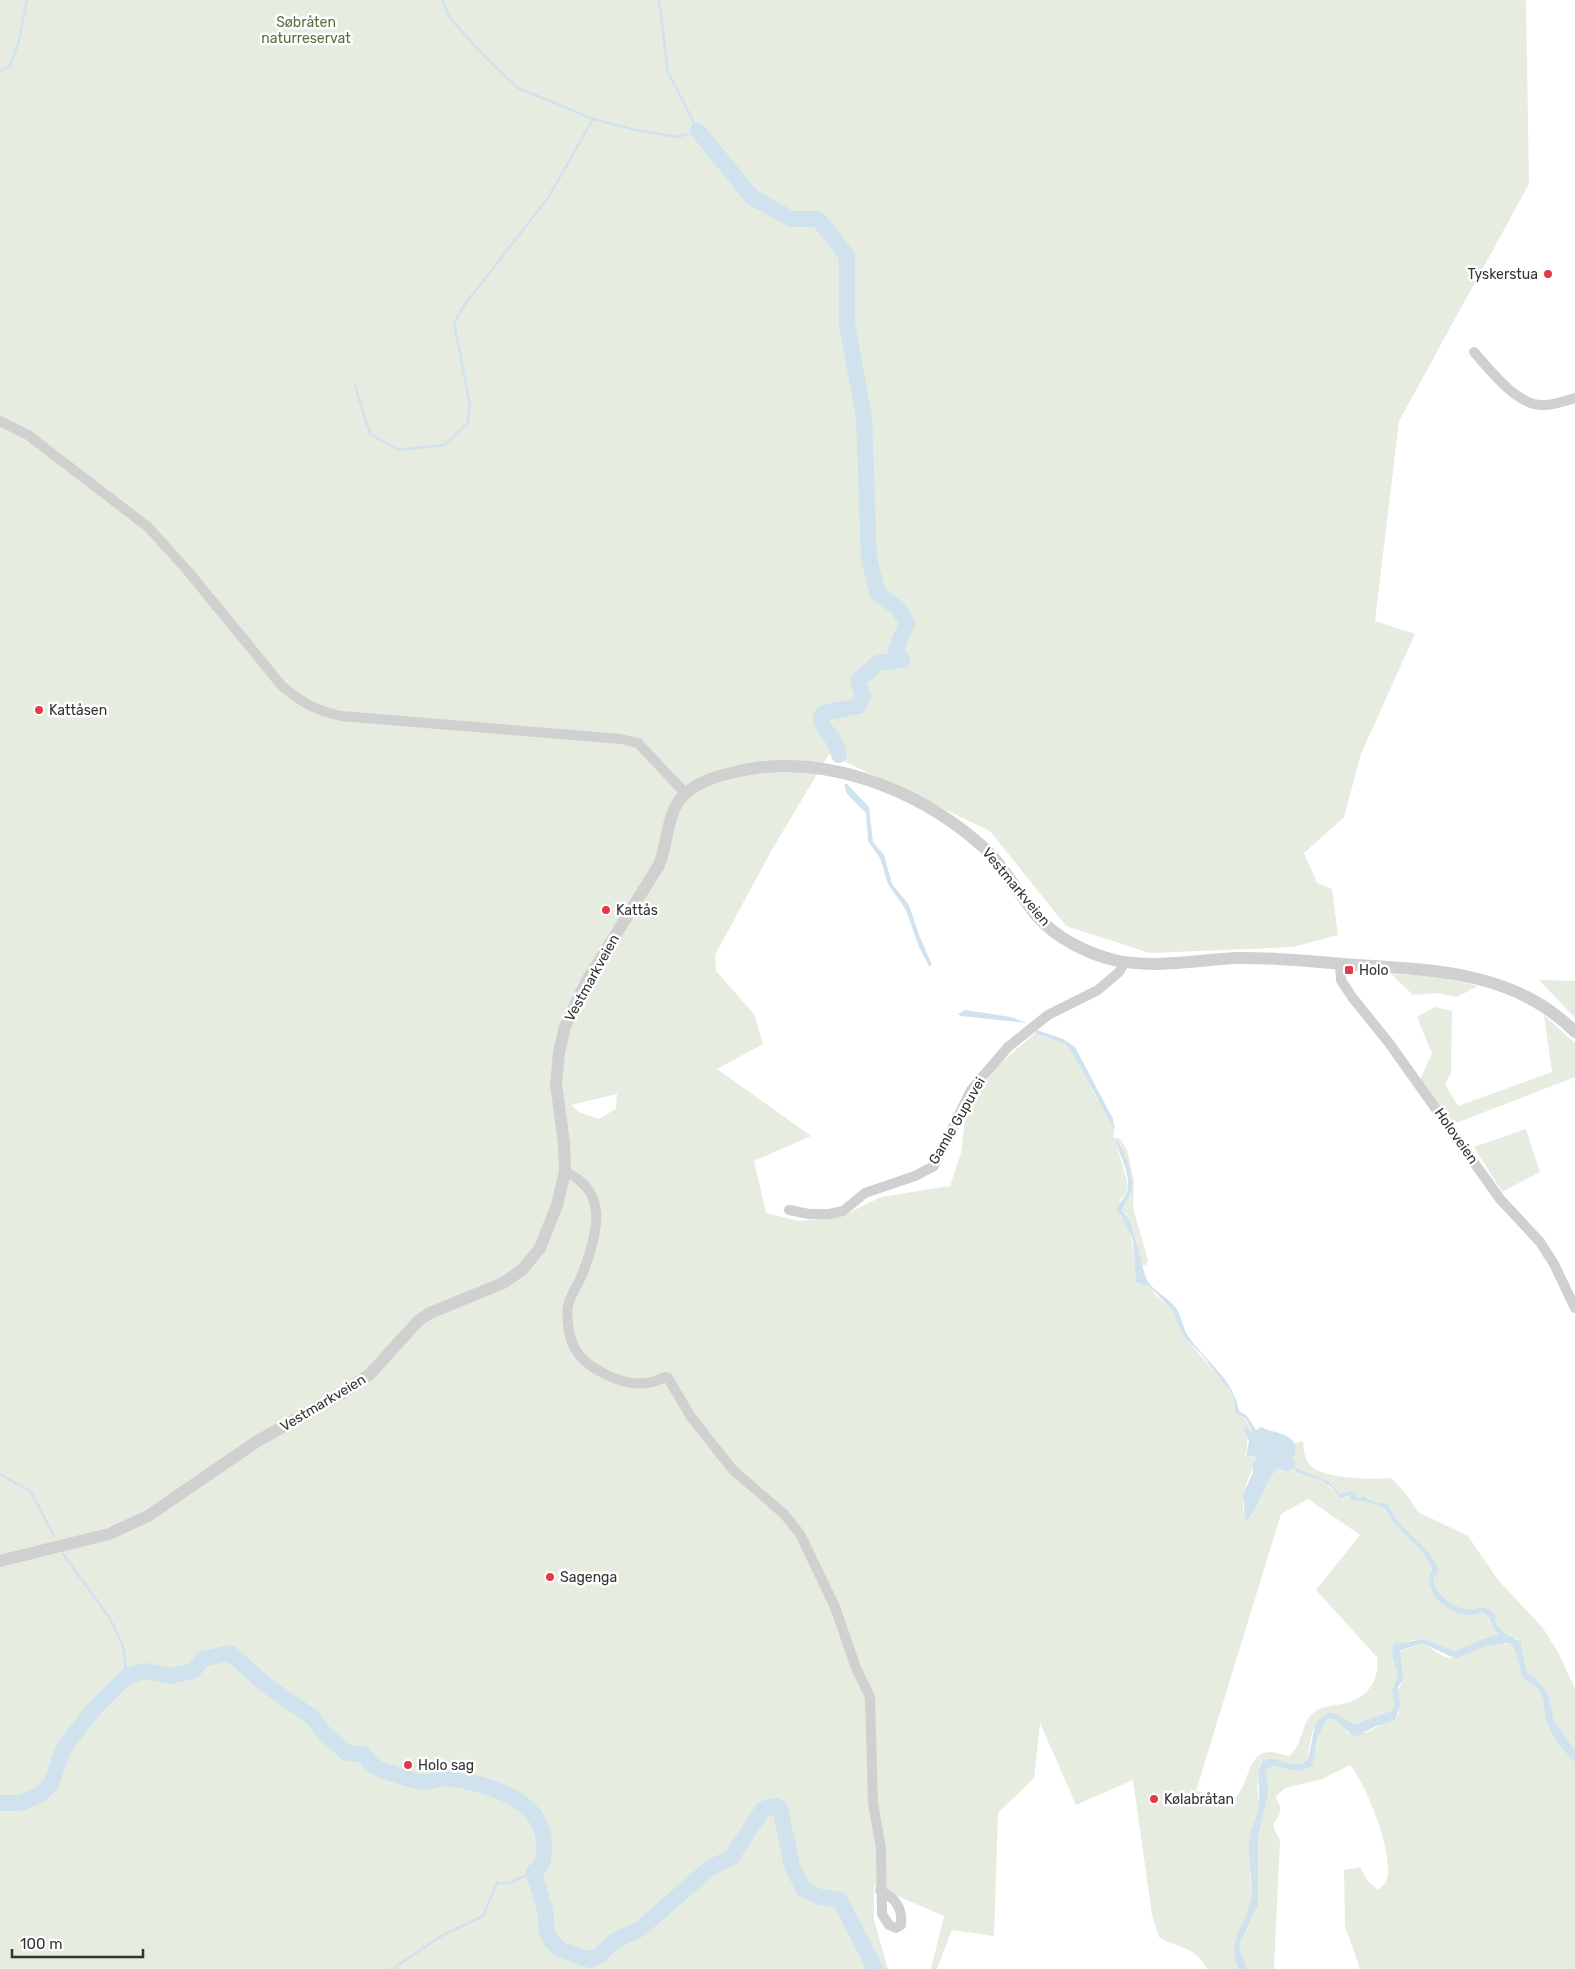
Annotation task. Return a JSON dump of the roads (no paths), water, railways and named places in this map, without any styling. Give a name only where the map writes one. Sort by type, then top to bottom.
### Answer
[{"type":"street","points":[[1474,352],[1506,386],[1527,402],[1543,406],[1575,398]]},
{"type":"street","points":[[0,421],[28,435],[148,527],[187,570],[282,686],[300,701],[318,711],[341,716],[620,739],[638,743],[685,793]]},
{"type":"street","name":"Vestmarkveien","points":[[0,1560],[109,1534],[148,1516],[256,1442],[341,1394],[370,1374],[419,1320],[430,1313],[489,1290],[513,1278],[530,1262],[540,1248],[557,1205],[565,1172],[564,1143],[556,1084],[559,1052],[565,1027],[586,982],[659,865],[666,847],[673,814],[685,793],[695,786],[718,776],[749,768],[816,769],[848,774],[876,783],[931,810],[980,844],[1004,871],[1035,914],[1057,934],[1084,949],[1125,962],[1170,964],[1265,958],[1437,970],[1485,979],[1526,995],[1553,1012],[1575,1032]]},
{"type":"street","name":"Gamle Gupuvei","points":[[789,1210],[809,1214],[829,1214],[842,1211],[865,1193],[915,1176],[934,1166],[972,1090],[1008,1047],[1048,1015],[1098,990],[1119,972],[1125,962]]},
{"type":"street","name":"Holoveien","points":[[1340,964],[1341,980],[1352,997],[1389,1043],[1500,1199],[1540,1242],[1554,1264],[1575,1308]]},
{"type":"street","points":[[565,1172],[574,1176],[589,1188],[596,1205],[595,1230],[584,1272],[569,1302],[567,1313],[570,1341],[575,1353],[596,1370],[622,1382],[647,1383],[665,1376],[674,1386],[691,1417],[733,1470],[784,1514],[800,1534],[836,1607],[856,1668],[870,1697],[873,1803],[882,1849],[880,1890]]},
{"type":"water","points":[[844,784],[847,784],[869,807],[873,842],[884,855],[892,884],[909,905],[932,965],[929,966],[919,947],[906,910],[888,884],[880,858],[868,841],[866,813],[847,794]]},
{"type":"water","points":[[965,1010],[1011,1017],[1027,1023],[961,1016],[958,1014]]},
{"type":"water","points":[[1037,1030],[1063,1039],[1075,1047],[1113,1119],[1115,1131],[1072,1052],[1065,1044],[1035,1033]]},
{"type":"water","points":[[1118,1141],[1126,1158],[1132,1179],[1131,1192],[1122,1211],[1130,1222],[1146,1278],[1152,1287],[1176,1308],[1188,1336],[1225,1380],[1236,1399],[1239,1411],[1247,1416],[1256,1430],[1261,1427],[1280,1433],[1288,1437],[1295,1444],[1295,1455],[1286,1460],[1272,1475],[1247,1521],[1245,1520],[1243,1495],[1253,1472],[1252,1464],[1257,1459],[1255,1456],[1246,1457],[1249,1441],[1243,1429],[1247,1427],[1251,1432],[1252,1429],[1245,1418],[1236,1413],[1234,1398],[1230,1391],[1202,1355],[1183,1336],[1174,1312],[1149,1286],[1136,1282],[1133,1240],[1122,1216],[1117,1212],[1119,1204],[1128,1188],[1126,1168],[1116,1143]]},
{"type":"water","points":[[1295,1467],[1328,1481],[1340,1494],[1351,1491],[1358,1498],[1364,1496],[1375,1502],[1388,1504],[1399,1521],[1428,1551],[1434,1560],[1439,1569],[1438,1573],[1433,1577],[1438,1591],[1444,1598],[1458,1607],[1474,1609],[1481,1607],[1488,1609],[1495,1615],[1497,1626],[1521,1643],[1527,1673],[1536,1679],[1548,1692],[1554,1721],[1575,1750],[1575,1763],[1556,1742],[1545,1717],[1543,1699],[1539,1689],[1523,1678],[1513,1645],[1507,1643],[1485,1646],[1456,1659],[1422,1643],[1400,1651],[1403,1680],[1398,1687],[1400,1707],[1394,1721],[1376,1726],[1358,1736],[1350,1733],[1337,1722],[1328,1719],[1319,1734],[1312,1766],[1299,1771],[1272,1766],[1265,1771],[1269,1791],[1258,1838],[1258,1905],[1239,1946],[1247,1969],[1238,1969],[1234,1949],[1251,1896],[1249,1840],[1258,1807],[1258,1775],[1263,1760],[1274,1759],[1296,1764],[1307,1760],[1315,1727],[1323,1716],[1330,1712],[1355,1724],[1391,1711],[1395,1706],[1392,1691],[1398,1674],[1392,1656],[1394,1644],[1425,1639],[1454,1651],[1483,1639],[1499,1635],[1485,1614],[1481,1612],[1472,1615],[1462,1614],[1452,1610],[1435,1597],[1429,1579],[1432,1569],[1424,1554],[1395,1525],[1384,1508],[1365,1501],[1352,1501],[1350,1495],[1341,1499],[1331,1487],[1321,1480],[1296,1472]]},
{"type":"waterway","points":[[0,72],[10,66],[18,44],[27,0]]},
{"type":"waterway","points":[[443,0],[449,17],[485,57],[518,88],[593,119],[632,129],[677,137],[698,131],[668,72],[659,0]]},
{"type":"waterway","points":[[355,386],[370,434],[399,450],[444,445],[468,423],[470,405],[454,323],[465,304],[548,198],[593,119]]},
{"type":"waterway","points":[[698,131],[752,197],[791,219],[818,219],[847,256],[847,324],[864,417],[869,559],[878,594],[898,608],[907,623],[896,649],[902,660],[878,663],[858,681],[863,697],[858,706],[824,713],[821,717],[822,723],[835,743],[839,755]]},
{"type":"waterway","points":[[1282,1461],[1287,1463]]},
{"type":"waterway","points":[[0,1474],[31,1492],[54,1536]]},
{"type":"waterway","points":[[63,1554],[109,1617],[123,1646],[127,1676]]},
{"type":"waterway","points":[[0,1803],[21,1803],[41,1794],[51,1784],[64,1747],[95,1708],[127,1676],[145,1671],[169,1676],[193,1671],[203,1659],[230,1653],[266,1685],[312,1717],[324,1733],[347,1753],[363,1754],[377,1768],[417,1781],[424,1782],[447,1778],[484,1786],[502,1792],[518,1801],[531,1812],[540,1826],[544,1843],[542,1864],[534,1872],[545,1910],[547,1932],[551,1941],[561,1950],[590,1960],[600,1955],[614,1941],[640,1929],[711,1867],[731,1858],[763,1809],[775,1806],[780,1808],[792,1866],[804,1890],[820,1897],[840,1900],[875,1969]]},
{"type":"waterway","points":[[392,1969],[441,1936],[483,1916],[497,1883],[509,1883],[534,1872]]},
{"type":"place","name":"Tyskerstua","points":[[1548,274]]},
{"type":"place","name":"Kattåsen","points":[[39,710]]},
{"type":"place","name":"Kattås","points":[[606,910]]},
{"type":"place","name":"Holo","points":[[1349,970]]},
{"type":"place","name":"Sagenga","points":[[550,1577]]},
{"type":"place","name":"Holo sag","points":[[408,1765]]},
{"type":"place","name":"Kølabråtan","points":[[1154,1799]]},
{"type":"park label","name":"Søbråten naturreservat","points":[[306,30]]}]
